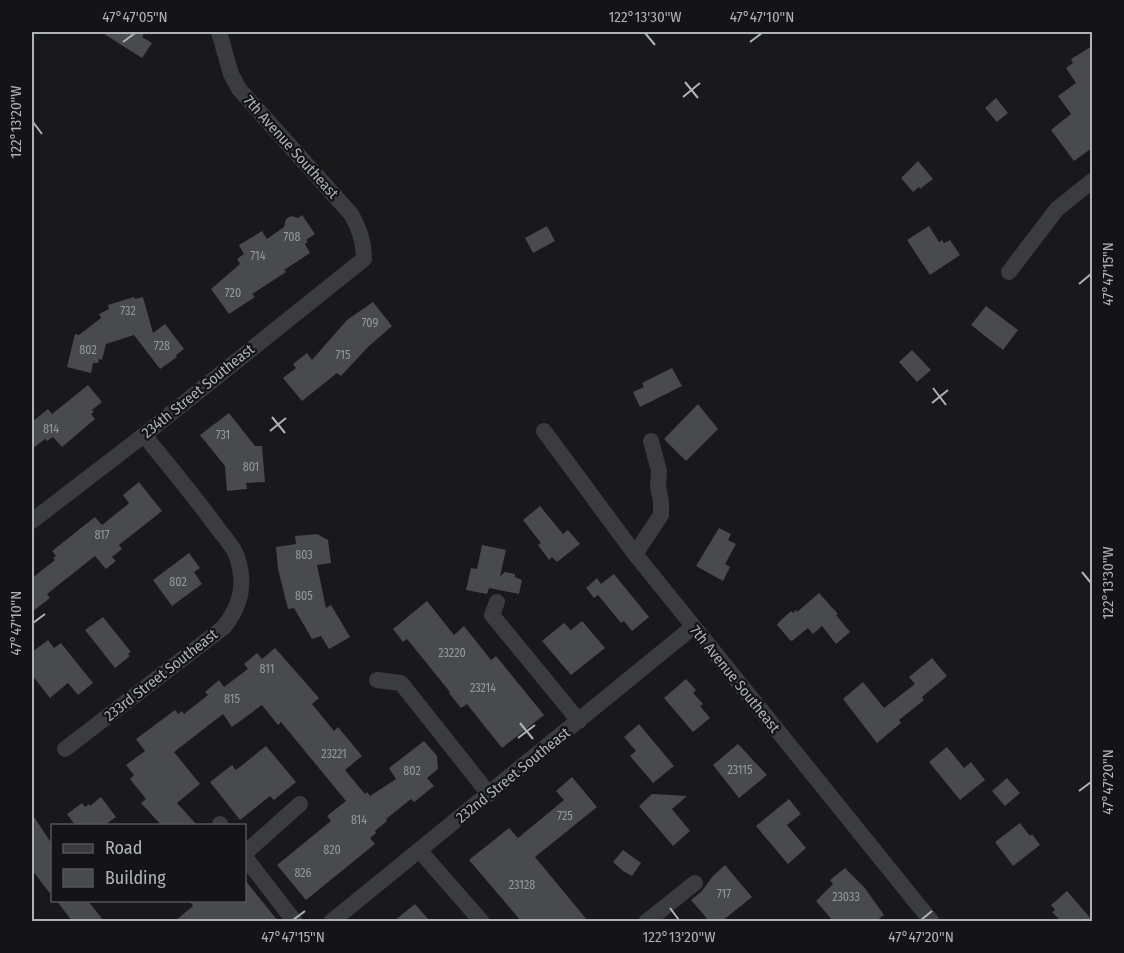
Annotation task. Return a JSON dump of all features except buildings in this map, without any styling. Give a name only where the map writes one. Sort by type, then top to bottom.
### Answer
[{"type":"street","name":"7th Avenue Southeast","points":[[219,32],[231,74],[239,89],[351,214],[364,243],[364,259]]},
{"type":"street","points":[[1009,272],[1057,209],[1092,181]]},
{"type":"street","name":"234th Street Southeast","points":[[32,521],[144,435],[364,259]]},
{"type":"street","name":"7th Avenue Southeast","points":[[544,431],[635,554],[932,921]]},
{"type":"street","name":"233rd Street Southeast","points":[[64,749],[224,627],[236,611],[242,574],[237,554],[201,505],[144,435]]},
{"type":"street","points":[[635,554],[661,515],[659,471],[651,441]]},
{"type":"street","points":[[497,602],[492,615],[579,721]]},
{"type":"street","name":"232nd Street Southeast","points":[[331,921],[693,627]]},
{"type":"street","points":[[377,680],[401,683],[489,794]]},
{"type":"street","points":[[246,853],[300,804]]},
{"type":"street","points":[[420,851],[482,921]]},
{"type":"street","points":[[246,858],[295,921]]},
{"type":"street","points":[[646,921],[694,883]]}]
